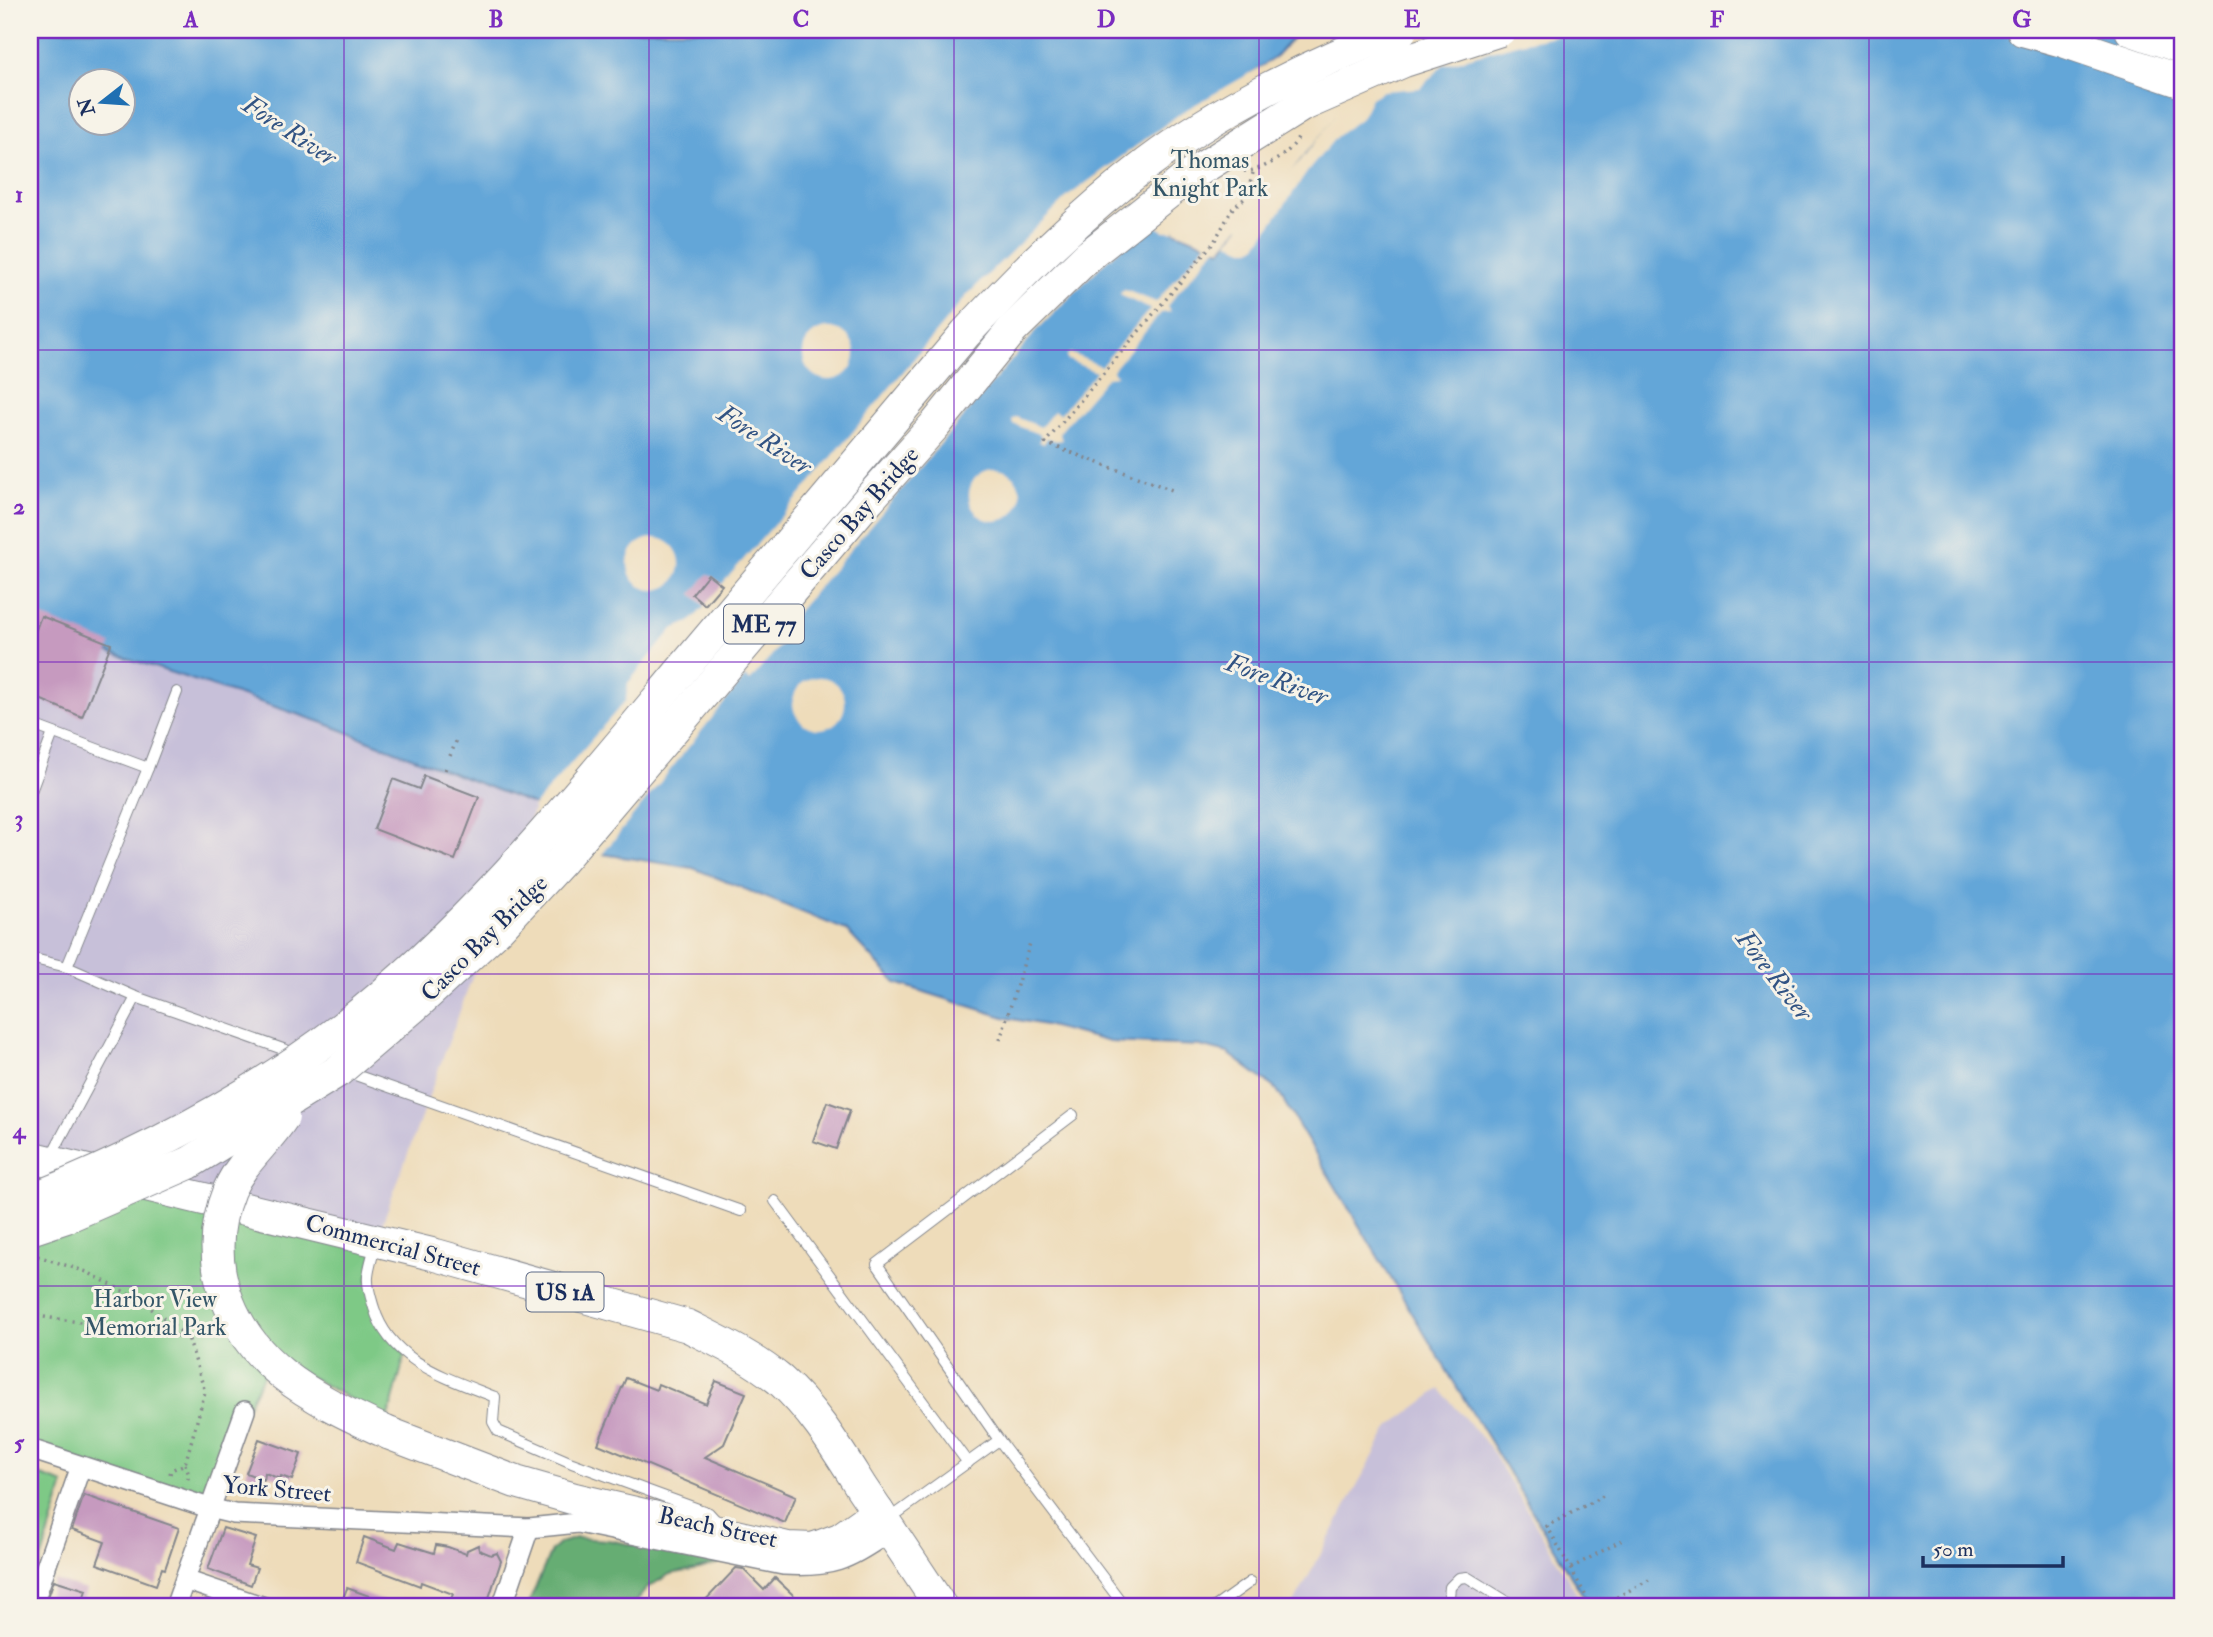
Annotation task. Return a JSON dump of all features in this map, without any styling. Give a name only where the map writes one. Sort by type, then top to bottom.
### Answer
[{"type":"main road","name":"Casco Bay Bridge","points":[[30,1200],[96,1173],[211,1115],[329,1037],[390,989],[437,947],[536,842],[966,333],[1022,273],[1083,216],[1149,162],[1222,115],[1301,73],[1401,30]]},
{"type":"main road","name":"Casco Bay Bridge","points":[[30,1241],[66,1217],[189,1163],[294,1100],[348,1062],[421,1001],[498,929],[567,854],[936,424],[1013,329],[1088,256],[1188,177],[1301,106],[1404,61],[1500,30]]},
{"type":"main road","points":[[2023,30],[2183,82]]},
{"type":"main road","points":[[2131,30],[2183,48]]},
{"type":"main road","points":[[294,1100],[276,1128],[248,1159],[228,1193],[217,1245],[225,1296],[239,1328],[249,1342],[281,1373],[319,1399],[388,1433],[516,1482],[575,1499],[788,1548],[813,1549],[884,1522]]},
{"type":"main road","name":"Commercial Street","points":[[39,1160],[436,1255],[688,1326],[749,1357],[781,1381],[809,1410],[884,1522]]},
{"type":"main road","name":"US 1A","points":[[884,1522],[942,1607]]},
{"type":"street","points":[[175,1607],[245,1411]]},
{"type":"street","name":"York Street","points":[[30,1449],[234,1514],[529,1528]]},
{"type":"street","points":[[32,1607],[81,1466]]},
{"type":"street","name":"Beach Street","points":[[529,1528],[578,1524],[783,1565],[811,1567],[841,1561],[884,1522]]},
{"type":"street","points":[[502,1607],[529,1528]]},
{"type":"street","points":[[185,1580],[264,1607]]},
{"type":"lane","points":[[67,967],[177,692]]},
{"type":"lane","points":[[30,724],[148,768]]},
{"type":"lane","points":[[30,794],[53,733]]},
{"type":"lane","points":[[30,958],[67,967],[136,998],[320,1063]]},
{"type":"lane","points":[[39,1160],[136,998]]},
{"type":"lane","points":[[333,1067],[741,1211]]},
{"type":"lane","points":[[1073,1115],[877,1264],[999,1440],[1125,1607]]},
{"type":"lane","points":[[775,1201],[968,1463]]},
{"type":"lane","points":[[376,1241],[368,1279],[370,1293],[383,1331],[405,1355],[444,1376],[495,1397],[493,1422],[498,1431],[572,1463],[709,1513],[727,1533]]},
{"type":"lane","points":[[884,1522],[999,1440]]},
{"type":"lane","points":[[1448,1607],[1450,1587],[1458,1578],[1467,1577],[1516,1607]]},
{"type":"lane","points":[[1215,1607],[1250,1583]]},
{"type":"path","points":[[1172,490],[1044,444],[1214,242],[1233,208],[1245,198],[1254,170]]},
{"type":"path","points":[[450,756],[458,737]]},
{"type":"path","points":[[445,770],[447,764]]},
{"type":"path","points":[[1000,1040],[1030,943]]},
{"type":"path","points":[[30,1241],[140,1300],[188,1337],[205,1392],[184,1464],[171,1470],[164,1493]]},
{"type":"path","points":[[30,1315],[188,1337]]},
{"type":"path","points":[[1592,1607],[1547,1526],[1603,1496]]},
{"type":"path","points":[[1571,1569],[1626,1538]]},
{"type":"path","points":[[1598,1607],[1649,1580]]},
{"type":"shaded area","points":[[30,543],[322,722],[535,805],[376,1241],[30,1157]]},
{"type":"shaded area","points":[[1440,1389],[1490,1448],[1585,1607],[1292,1607],[1389,1427]]},
{"type":"green space","name":"Harbor View Memorial Park","points":[[30,1155],[376,1241],[368,1279],[378,1320],[405,1355],[388,1419],[273,1356],[245,1411],[209,1508],[30,1449]]},
{"type":"green space","points":[[30,1472],[64,1484],[39,1567],[30,1564]]},
{"type":"green space","points":[[576,1538],[608,1540],[722,1562],[670,1574],[647,1588],[632,1607],[527,1607],[551,1551],[560,1543]]},
{"type":"water","name":"Fore River","points":[[30,30],[1300,30],[1273,59],[1097,176],[1173,226],[1174,231],[1221,250],[1240,227],[1244,230],[1338,115],[1446,30],[2183,30],[2183,1607],[1590,1607],[1277,1090],[1228,1053],[1200,1046],[1110,1042],[1007,1018],[896,983],[846,930],[693,868],[603,854],[535,805],[321,722],[30,626]]},
{"type":"pier","points":[[1440,30],[1583,30],[1520,43],[1443,65],[1420,88],[1383,91],[1371,98],[1361,118],[1336,137],[1308,171],[1257,245],[1244,249],[1228,242],[1240,227],[1238,224],[1244,226],[1343,106]]},
{"type":"pier","points":[[1282,55],[1103,176],[1175,224],[1174,231],[1163,231],[1153,223],[1108,259],[1039,328],[782,630],[788,636],[750,681],[745,677],[600,857],[532,808],[626,700],[628,683],[673,629],[690,622],[705,606],[692,594],[708,574],[722,584],[968,294],[1067,197],[1182,112]]},
{"type":"pier","points":[[1208,241],[1218,245],[1167,306],[1171,312],[1161,313],[1113,370],[1116,376],[1107,377],[1059,433],[1062,440],[1047,438],[1044,444],[1039,442],[1041,435],[1013,424],[1012,420],[1016,417],[1041,427],[1054,411],[1060,414],[1096,372],[1068,360],[1066,356],[1070,353],[1101,366],[1150,309],[1120,293],[1125,290],[1156,302]]},
{"type":"pier","points":[[829,328],[839,330],[847,336],[853,344],[853,364],[847,372],[839,378],[829,380],[819,378],[811,372],[805,364],[803,354],[805,344],[811,336],[819,330]]},
{"type":"pier","points":[[995,469],[1005,471],[1013,477],[1019,485],[1019,505],[1013,513],[1005,519],[995,521],[985,519],[977,513],[971,505],[969,495],[971,485],[977,477],[985,471]]},
{"type":"pier","points":[[654,538],[664,540],[672,546],[678,554],[678,574],[672,582],[664,588],[654,590],[644,588],[636,582],[630,574],[628,564],[630,554],[636,546],[644,540]]},
{"type":"pier","points":[[819,677],[829,679],[837,685],[843,693],[843,713],[837,721],[829,727],[819,729],[809,727],[801,721],[795,713],[793,703],[795,693],[801,685],[809,679]]},
{"type":"building","points":[[708,574],[722,585],[705,605],[692,594]]},
{"type":"building","points":[[41,616],[111,644],[82,717],[30,695],[30,646]]},
{"type":"building","points":[[424,776],[479,797],[455,860],[374,829],[393,779],[419,789]]},
{"type":"building","points":[[827,1102],[850,1110],[836,1149],[813,1141]]},
{"type":"building","points":[[626,1378],[656,1390],[658,1384],[706,1404],[716,1381],[746,1393],[724,1444],[705,1457],[796,1496],[785,1523],[598,1444]]},
{"type":"building","points":[[259,1439],[301,1454],[292,1480],[265,1473],[264,1480],[246,1473]]},
{"type":"building","points":[[84,1495],[179,1528],[165,1569],[162,1568],[156,1585],[97,1564],[105,1542],[72,1530]]},
{"type":"building","points":[[223,1528],[256,1538],[247,1565],[257,1568],[251,1585],[208,1569]]},
{"type":"building","points":[[364,1537],[396,1549],[399,1542],[434,1553],[436,1545],[466,1554],[467,1550],[478,1545],[479,1550],[491,1555],[497,1553],[501,1561],[486,1607],[448,1607],[453,1594],[421,1582],[420,1586],[356,1562]]},
{"type":"building","points":[[736,1568],[743,1569],[764,1590],[775,1578],[806,1607],[699,1607]]},
{"type":"building","points":[[54,1580],[86,1590],[81,1607],[45,1606]]},
{"type":"building","points":[[347,1588],[394,1605],[394,1607],[340,1607]]},
{"type":"park label","name":"Thomas Knight Park","points":[[1210,174]]}]
